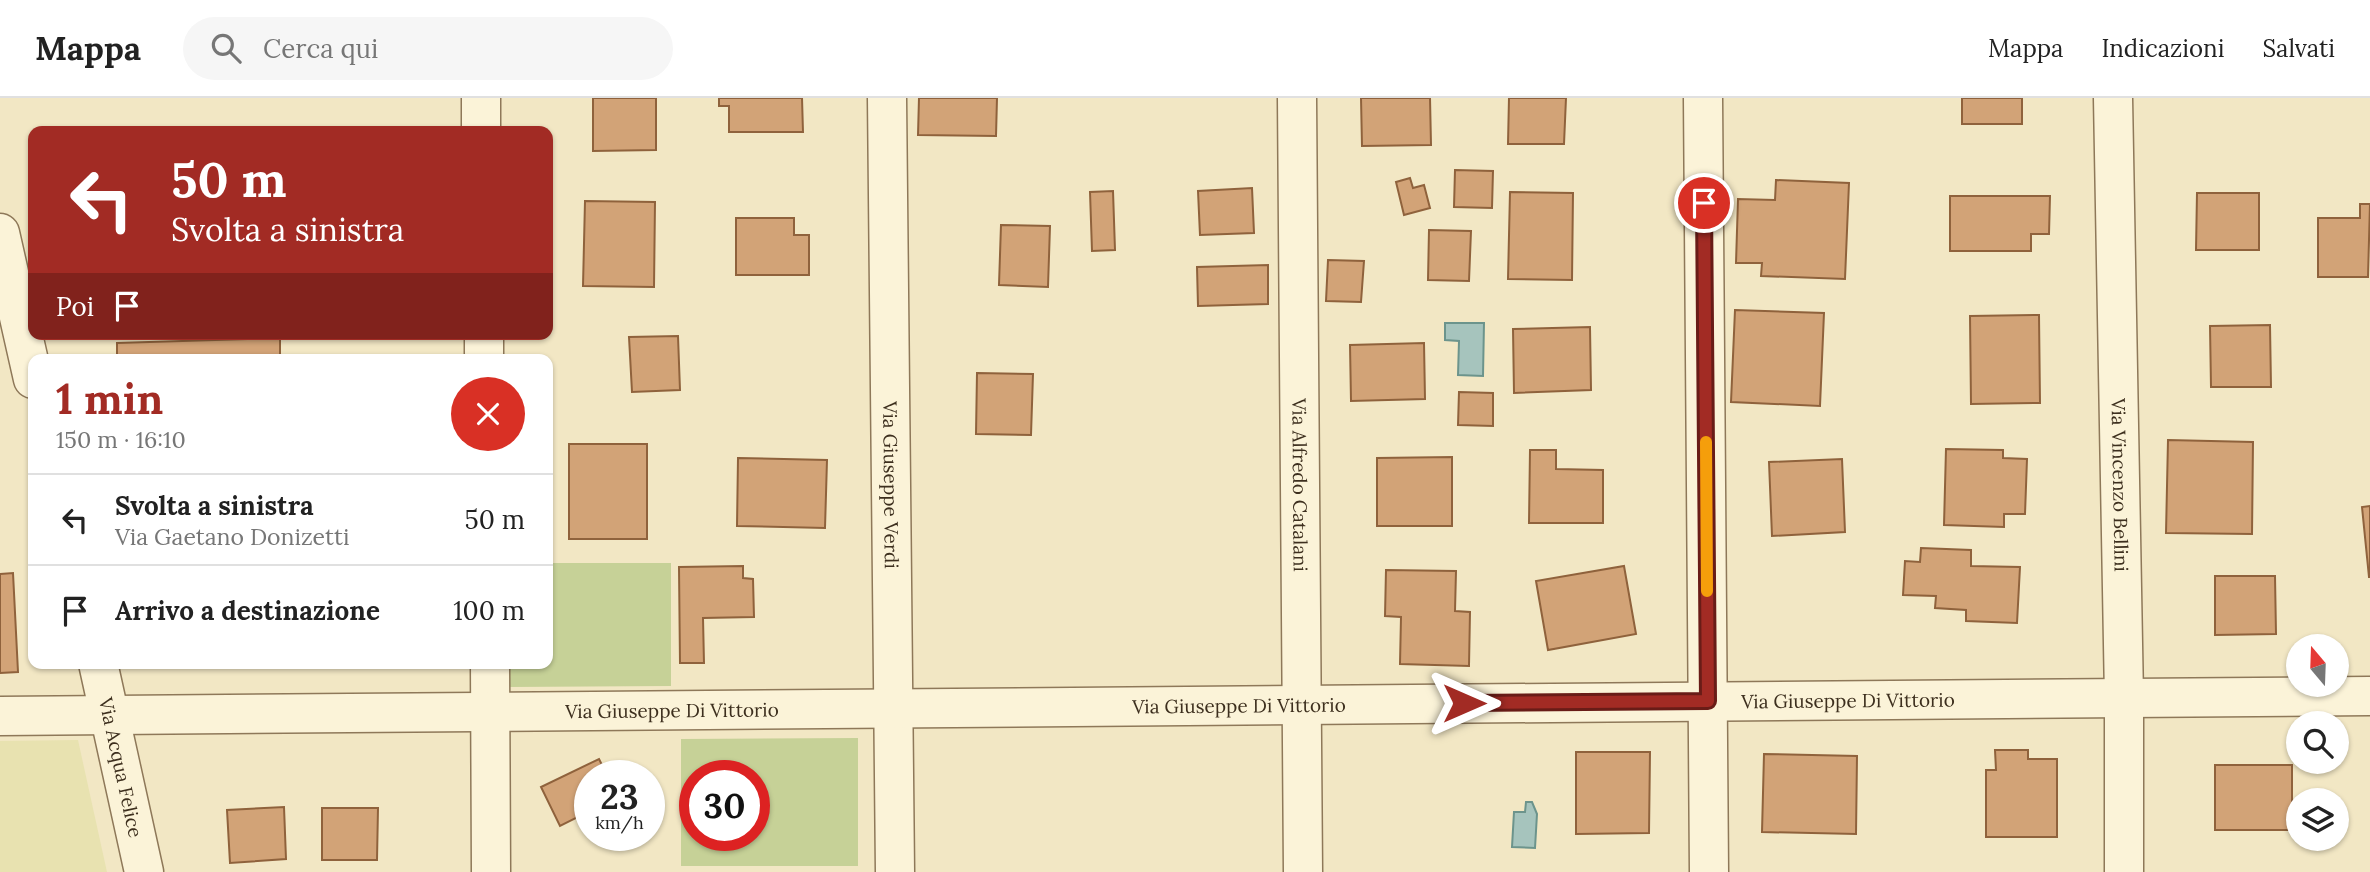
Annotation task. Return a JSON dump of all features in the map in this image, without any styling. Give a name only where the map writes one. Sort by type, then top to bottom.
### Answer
[{"type":"street","points":[[481,98],[481,126]]},
{"type":"street","name":"Via Giuseppe Verdi","points":[[887,98],[895,872]]},
{"type":"street","name":"Via Alfredo Catalani","points":[[1297,98],[1303,872]]},
{"type":"street","points":[[1703,98],[1709,872]]},
{"type":"street","name":"Via Vincenzo Bellini","points":[[2113,98],[2124,698],[2124,872]]},
{"type":"street","points":[[0,233],[28,357]]},
{"type":"street","name":"Via Acqua Felice","points":[[99,669],[144,872]]},
{"type":"street","points":[[489,669],[491,872]]},
{"type":"street","name":"Via Giuseppe Di Vittorio","points":[[0,716],[2370,696]]},
{"type":"shaded area","points":[[78,740],[107,872],[0,872],[0,741]]},
{"type":"green space","points":[[553,563],[671,563],[671,686],[502,687],[502,669],[553,669]]},
{"type":"green space","points":[[858,738],[858,866],[681,866],[681,851],[770,851],[770,760],[681,760],[681,739]]},
{"type":"water","points":[[1445,323],[1484,323],[1483,376],[1458,375],[1459,341],[1445,340]]},
{"type":"water","points":[[1526,802],[1532,802],[1537,814],[1535,848],[1512,847],[1514,812],[1525,812]]},
{"type":"building","points":[[593,98],[656,98],[656,150],[593,151]]},
{"type":"building","points":[[719,98],[802,98],[803,132],[729,132],[729,106],[719,106]]},
{"type":"building","points":[[919,98],[997,98],[996,136],[918,135]]},
{"type":"building","points":[[1361,98],[1430,98],[1431,145],[1362,146]]},
{"type":"building","points":[[1509,98],[1566,98],[1564,144],[1508,144]]},
{"type":"building","points":[[1962,98],[2022,98],[2022,124],[1962,124]]},
{"type":"building","points":[[1455,170],[1493,171],[1492,208],[1454,207]]},
{"type":"building","points":[[1410,178],[1413,188],[1424,185],[1430,208],[1404,215],[1396,182]]},
{"type":"building","points":[[1776,180],[1849,183],[1845,279],[1761,276],[1762,263],[1736,263],[1738,199],[1775,200]]},
{"type":"building","points":[[1252,188],[1254,233],[1200,235],[1198,191]]},
{"type":"building","points":[[1113,191],[1115,250],[1092,251],[1090,192]]},
{"type":"building","points":[[1510,192],[1573,193],[1572,280],[1508,279]]},
{"type":"building","points":[[2197,193],[2259,193],[2259,250],[2196,250]]},
{"type":"building","points":[[1950,196],[2050,196],[2049,234],[2031,234],[2031,251],[1950,251]]},
{"type":"building","points":[[585,201],[655,202],[654,287],[583,286]]},
{"type":"building","points":[[2360,204],[2370,204],[2368,277],[2318,277],[2318,218],[2360,218]]},
{"type":"building","points":[[736,218],[794,218],[794,235],[809,235],[809,275],[736,275]]},
{"type":"building","points":[[1001,225],[1050,226],[1048,287],[999,285]]},
{"type":"building","points":[[1429,230],[1471,231],[1469,281],[1428,280]]},
{"type":"building","points":[[1328,260],[1364,261],[1361,302],[1326,301]]},
{"type":"building","points":[[1268,265],[1268,304],[1198,306],[1197,267]]},
{"type":"building","points":[[1735,310],[1824,313],[1820,406],[1731,402]]},
{"type":"building","points":[[2039,315],[2040,403],[1971,404],[1970,316]]},
{"type":"building","points":[[2270,325],[2271,387],[2211,387],[2210,326]]},
{"type":"building","points":[[1590,327],[1591,390],[1514,393],[1513,329]]},
{"type":"building","points":[[678,336],[680,390],[632,392],[629,337]]},
{"type":"building","points":[[280,340],[280,354],[117,354],[117,343]]},
{"type":"building","points":[[1424,343],[1425,399],[1351,401],[1350,345]]},
{"type":"building","points":[[977,373],[1033,374],[1031,435],[976,434]]},
{"type":"building","points":[[1459,392],[1493,393],[1493,426],[1458,425]]},
{"type":"building","points":[[2168,440],[2253,442],[2252,534],[2166,533]]},
{"type":"building","points":[[569,444],[647,444],[647,539],[569,539]]},
{"type":"building","points":[[1946,449],[2003,450],[2003,458],[2027,459],[2025,514],[2004,514],[2004,527],[1944,525]]},
{"type":"building","points":[[1530,450],[1556,450],[1556,469],[1603,470],[1603,523],[1529,523]]},
{"type":"building","points":[[1452,457],[1452,526],[1377,526],[1377,458]]},
{"type":"building","points":[[738,458],[827,460],[825,528],[737,526]]},
{"type":"building","points":[[1842,459],[1845,532],[1772,536],[1769,462]]},
{"type":"building","points":[[2370,506],[2370,577],[2369,577],[2362,507]]},
{"type":"building","points":[[1921,548],[1971,550],[1971,566],[2020,567],[2017,623],[1966,621],[1966,610],[1935,608],[1936,596],[1903,595],[1905,561],[1920,562]]},
{"type":"building","points":[[743,566],[743,578],[753,579],[754,617],[703,618],[704,663],[680,663],[679,567]]},
{"type":"building","points":[[1624,566],[1636,634],[1548,650],[1536,581]]},
{"type":"building","points":[[1386,570],[1456,571],[1455,611],[1470,612],[1469,666],[1400,664],[1401,617],[1385,616]]},
{"type":"building","points":[[13,573],[18,672],[0,673],[0,574]]},
{"type":"building","points":[[2215,576],[2275,576],[2276,634],[2215,635]]},
{"type":"building","points":[[1995,750],[2028,750],[2028,759],[2057,759],[2057,837],[1986,837],[1986,770],[1996,770]]},
{"type":"building","points":[[1576,752],[1650,752],[1649,833],[1576,834]]},
{"type":"building","points":[[1764,754],[1857,756],[1856,834],[1762,832]]},
{"type":"building","points":[[2215,765],[2286,765],[2286,774],[2292,774],[2292,788],[2286,788],[2286,830],[2215,830]]},
{"type":"building","points":[[574,771],[574,819],[560,826],[541,787]]},
{"type":"building","points":[[284,807],[286,859],[230,863],[227,810]]},
{"type":"building","points":[[322,808],[378,808],[377,860],[322,860]]},
{"type":"slow traffic","points":[[1706,442],[1707,591]]},
{"type":"route","points":[[1464,703],[1708,701],[1704,203]]}]
